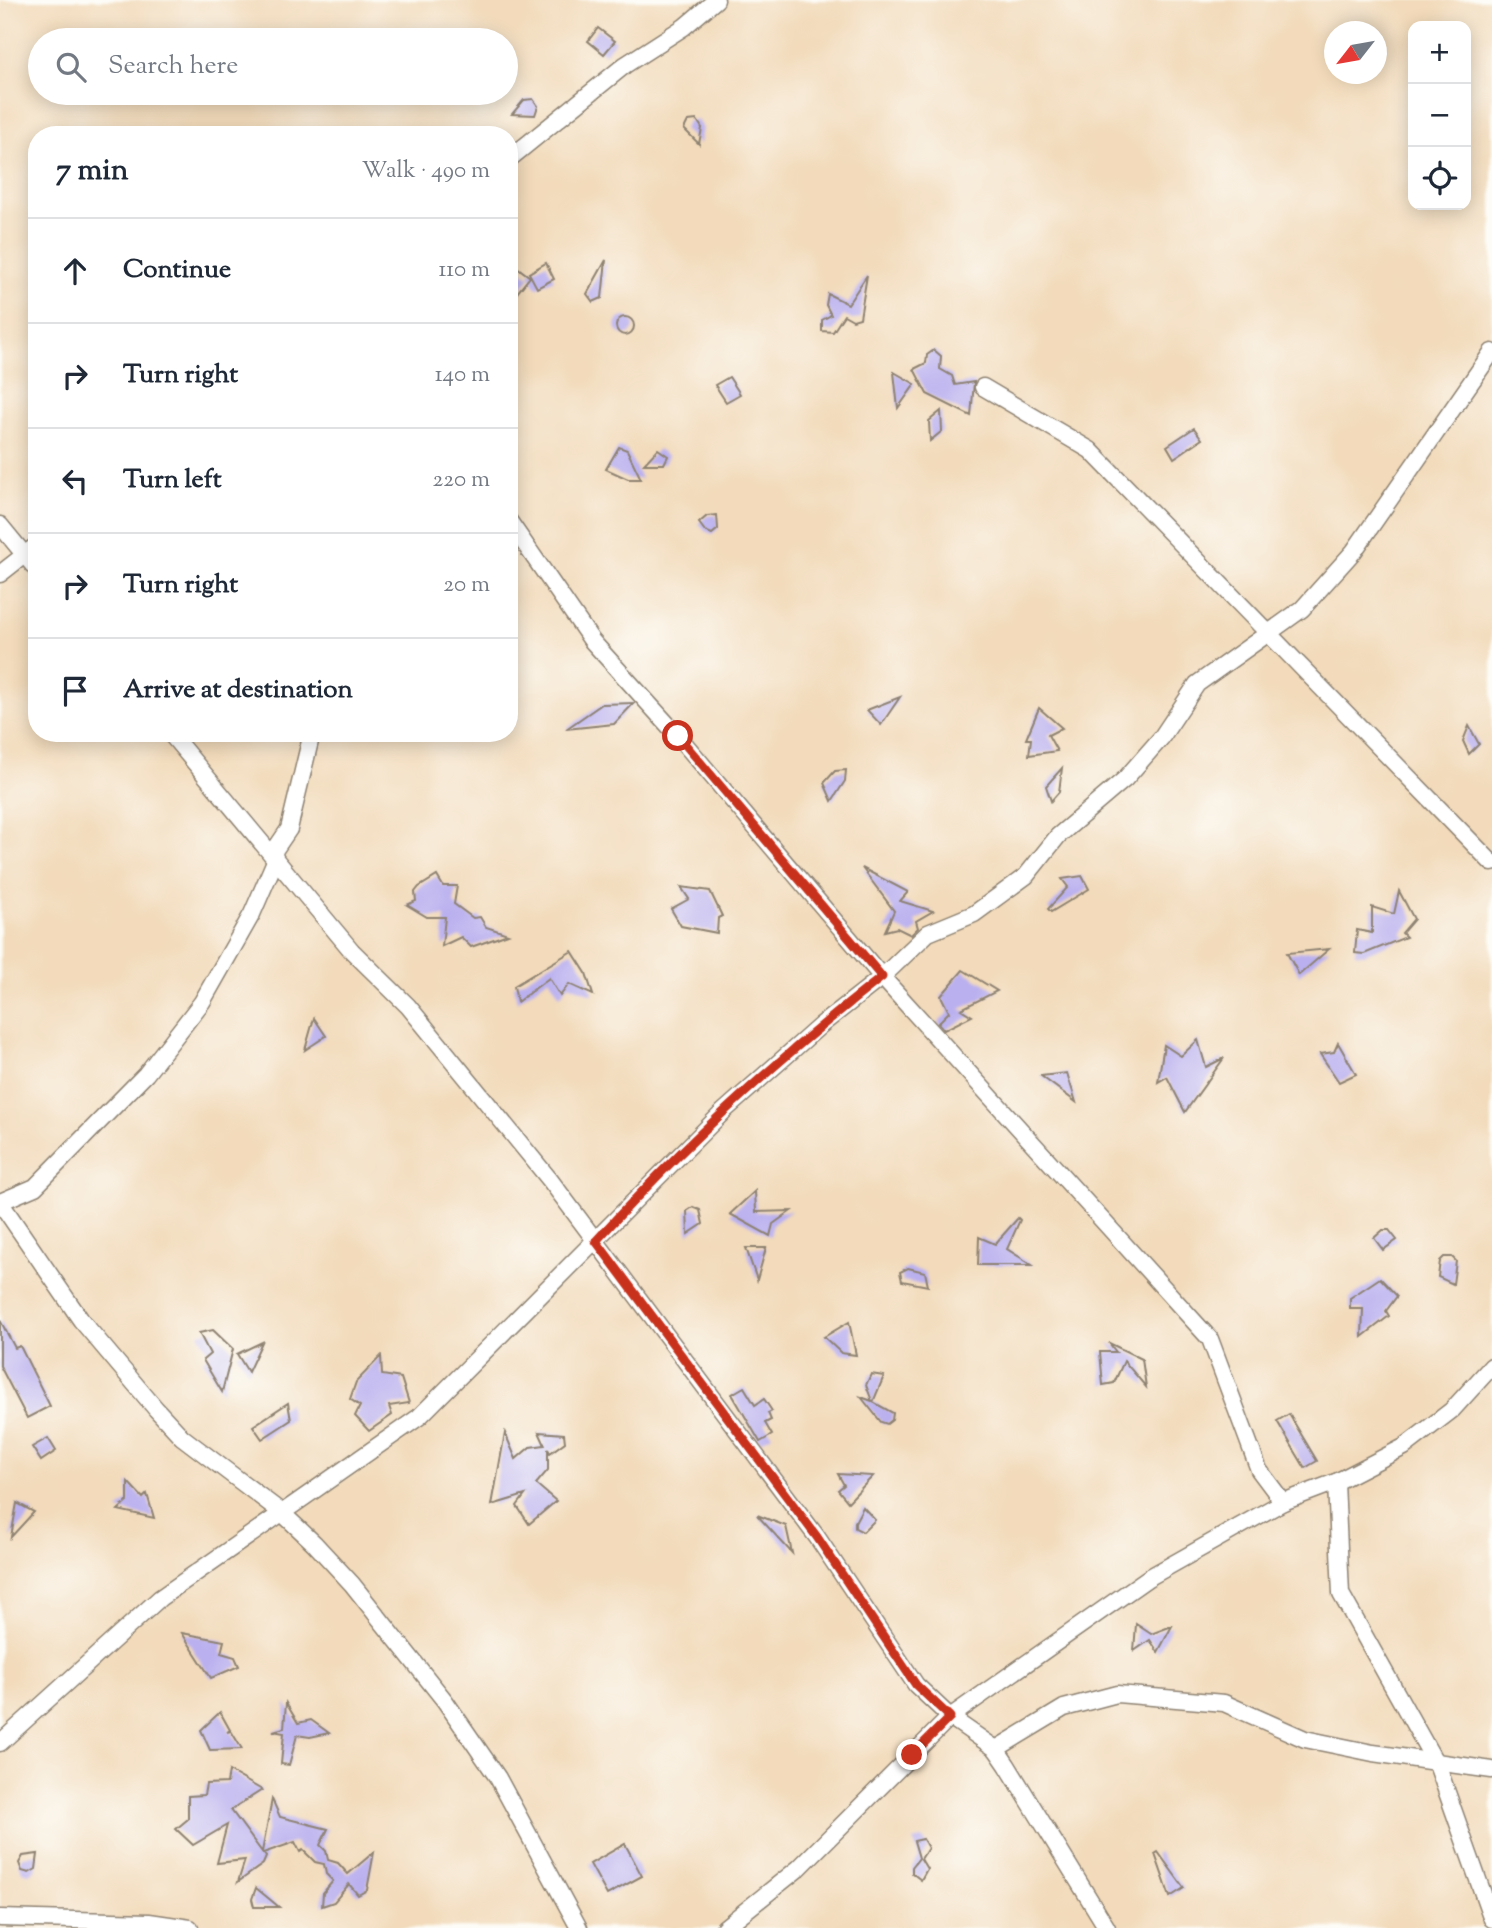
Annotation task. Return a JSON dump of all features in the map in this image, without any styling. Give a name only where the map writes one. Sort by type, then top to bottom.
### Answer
[{"type":"street","points":[[518,152],[625,65],[684,27],[716,0]]},
{"type":"street","points":[[0,1743],[44,1706],[141,1614],[281,1512],[419,1417],[724,1111],[882,977],[928,933],[974,914],[1026,876],[1058,836],[1125,779],[1161,738],[1197,684],[1301,610],[1354,551],[1492,352]]},
{"type":"street","points":[[983,387],[1090,450],[1492,863]]},
{"type":"street","points":[[0,525],[28,548]]},
{"type":"street","points":[[518,534],[592,641],[678,736],[882,977],[1210,1339],[1259,1470],[1283,1502]]},
{"type":"street","points":[[0,574],[28,552]]},
{"type":"street","points":[[177,742],[352,951],[408,1006],[596,1241],[817,1537],[916,1685],[950,1717],[996,1749],[1107,1928]]},
{"type":"street","points":[[310,742],[289,829],[274,851],[275,862],[253,914],[202,1002],[146,1074],[35,1186],[0,1202],[81,1321],[156,1409],[182,1437],[281,1512],[352,1584],[476,1741],[531,1833],[579,1928]]},
{"type":"street","points":[[724,1928],[799,1868],[950,1717],[1148,1578],[1283,1502],[1336,1482],[1404,1447],[1452,1410],[1492,1366]]},
{"type":"street","points":[[1336,1482],[1341,1594],[1435,1762],[1492,1919]]},
{"type":"street","points":[[996,1749],[1064,1708],[1118,1694],[1224,1703],[1305,1739],[1373,1754],[1492,1770]]},
{"type":"street","points":[[0,1918],[149,1922],[190,1928]]},
{"type":"building","points":[[598,28],[615,41],[604,54],[588,41]]},
{"type":"building","points":[[533,99],[538,106],[535,115],[512,114],[524,100]]},
{"type":"building","points":[[697,120],[702,128],[699,144],[684,129],[688,121]]},
{"type":"building","points":[[606,260],[602,298],[593,302],[587,294]]},
{"type":"building","points":[[546,263],[554,279],[537,288],[529,273]]},
{"type":"building","points":[[518,268],[530,277],[518,292]]},
{"type":"building","points":[[867,275],[860,318],[853,320],[844,315],[833,332],[822,331],[822,320],[831,315],[826,305],[828,294],[848,304]]},
{"type":"building","points":[[625,317],[631,320],[634,326],[631,332],[625,335],[619,332],[616,326],[619,320]]},
{"type":"building","points":[[934,350],[941,356],[940,369],[952,376],[955,385],[974,382],[971,416],[927,394],[914,369],[926,363],[927,355]]},
{"type":"building","points":[[894,372],[915,384],[898,408]]},
{"type":"building","points":[[729,377],[740,394],[726,402],[715,385]]},
{"type":"building","points":[[941,411],[942,431],[930,441],[929,421]]},
{"type":"building","points":[[1194,428],[1202,439],[1174,458],[1167,446]]},
{"type":"building","points":[[619,447],[627,450],[641,479],[628,479],[606,469]]},
{"type":"building","points":[[658,449],[668,456],[664,464],[644,464]]},
{"type":"building","points":[[717,515],[718,529],[712,534],[705,531],[699,523],[707,516]]},
{"type":"building","points":[[900,697],[881,725],[867,710]]},
{"type":"building","points":[[634,703],[614,724],[566,729],[602,704]]},
{"type":"building","points":[[1039,708],[1062,728],[1048,735],[1057,751],[1029,755],[1031,739],[1026,739]]},
{"type":"building","points":[[1469,726],[1479,744],[1469,754],[1463,741]]},
{"type":"building","points":[[1062,768],[1059,792],[1051,801],[1046,786]]},
{"type":"building","points":[[846,770],[845,781],[832,801],[824,783],[835,771]]},
{"type":"building","points":[[862,868],[908,892],[900,901],[933,911],[916,921],[918,928],[911,935],[897,928],[885,931],[894,911]]},
{"type":"building","points":[[437,876],[443,886],[457,886],[454,904],[473,918],[480,917],[486,927],[508,934],[471,947],[461,937],[442,946],[445,917],[427,917],[407,905],[416,901],[415,892],[419,887]]},
{"type":"building","points":[[1082,876],[1089,889],[1051,912],[1048,909],[1068,887],[1062,879]]},
{"type":"building","points":[[681,887],[710,891],[722,916],[718,918],[717,933],[681,926],[671,909],[689,899]]},
{"type":"building","points":[[1399,891],[1414,919],[1402,933],[1406,937],[1364,954],[1355,953],[1357,930],[1372,933],[1372,907],[1394,914]]},
{"type":"building","points":[[1329,949],[1299,975],[1287,953]]},
{"type":"building","points":[[572,951],[586,973],[593,995],[569,984],[560,996],[549,978],[517,1002],[514,986]]},
{"type":"building","points":[[963,970],[997,991],[961,1009],[972,1016],[944,1030],[938,1023],[949,1012],[941,996]]},
{"type":"building","points":[[314,1018],[326,1036],[305,1050]]},
{"type":"building","points":[[1198,1040],[1206,1067],[1224,1058],[1185,1112],[1167,1077],[1158,1082],[1164,1045],[1181,1056]]},
{"type":"building","points":[[1338,1043],[1356,1074],[1339,1082],[1320,1054],[1334,1052]]},
{"type":"building","points":[[1067,1073],[1076,1102],[1041,1076]]},
{"type":"building","points":[[755,1191],[756,1212],[791,1211],[773,1224],[770,1236],[730,1214]]},
{"type":"building","points":[[693,1207],[700,1210],[703,1224],[688,1234],[687,1211]]},
{"type":"building","points":[[1018,1218],[1020,1220],[1007,1249],[1032,1265],[978,1265],[979,1237],[995,1244]]},
{"type":"building","points":[[1383,1230],[1389,1230],[1397,1240],[1383,1250],[1374,1238]]},
{"type":"building","points":[[746,1248],[766,1248],[757,1280]]},
{"type":"building","points":[[1444,1257],[1452,1257],[1456,1261],[1453,1284],[1438,1277],[1440,1261]]},
{"type":"building","points":[[908,1268],[925,1272],[928,1286],[902,1281],[900,1272]]},
{"type":"building","points":[[1380,1278],[1397,1296],[1386,1311],[1389,1316],[1362,1337],[1363,1309],[1350,1309],[1350,1298]]},
{"type":"building","points":[[0,1320],[15,1348],[20,1346],[50,1406],[27,1418],[0,1366]]},
{"type":"building","points":[[849,1322],[856,1355],[841,1353],[824,1337]]},
{"type":"building","points":[[213,1330],[233,1349],[222,1392],[203,1360],[210,1354],[199,1333]]},
{"type":"building","points":[[262,1342],[248,1372],[237,1354]]},
{"type":"building","points":[[1109,1343],[1142,1359],[1146,1387],[1124,1361],[1114,1383],[1103,1385],[1100,1352],[1116,1352]]},
{"type":"building","points":[[381,1356],[382,1375],[401,1378],[409,1403],[389,1406],[392,1415],[369,1431],[355,1416],[360,1406],[350,1399],[356,1382]]},
{"type":"building","points":[[871,1374],[884,1376],[873,1402],[893,1413],[892,1420],[887,1424],[881,1422],[861,1397],[872,1401],[866,1385]]},
{"type":"building","points":[[744,1387],[755,1405],[764,1399],[772,1411],[768,1413],[771,1420],[765,1423],[772,1435],[760,1442],[732,1394]]},
{"type":"building","points":[[288,1403],[291,1420],[262,1439],[253,1426]]},
{"type":"building","points":[[1289,1414],[1317,1461],[1305,1468],[1277,1421]]},
{"type":"building","points":[[539,1432],[564,1434],[565,1442],[550,1453],[548,1449],[548,1470],[536,1484],[556,1501],[529,1524],[517,1506],[525,1495],[492,1505],[505,1433],[516,1459],[530,1447],[545,1445]]},
{"type":"building","points":[[48,1438],[56,1451],[41,1461],[32,1447]]},
{"type":"building","points":[[838,1474],[873,1476],[848,1502],[838,1490],[844,1485]]},
{"type":"building","points":[[128,1482],[143,1498],[147,1494],[154,1518],[118,1510],[128,1501]]},
{"type":"building","points":[[17,1503],[34,1512],[11,1537]]},
{"type":"building","points":[[863,1507],[875,1520],[863,1532],[855,1528],[855,1522]]},
{"type":"building","points":[[757,1515],[786,1526],[792,1553]]},
{"type":"building","points":[[1136,1624],[1151,1634],[1172,1626],[1158,1652],[1150,1640],[1134,1651]]},
{"type":"building","points":[[182,1633],[224,1641],[221,1653],[235,1657],[239,1666],[211,1678]]},
{"type":"building","points":[[286,1703],[298,1723],[311,1720],[329,1733],[310,1737],[297,1735],[289,1765],[281,1764],[284,1733],[273,1731],[284,1728]]},
{"type":"building","points":[[220,1712],[230,1730],[227,1732],[231,1731],[242,1749],[210,1750],[201,1730]]},
{"type":"building","points":[[229,1771],[262,1790],[231,1810],[262,1852],[272,1799],[280,1817],[328,1829],[320,1845],[326,1851],[328,1860],[338,1863],[348,1874],[374,1852],[367,1890],[358,1895],[349,1884],[334,1902],[322,1906],[323,1893],[333,1881],[326,1874],[324,1864],[315,1862],[303,1850],[300,1852],[295,1842],[263,1853],[266,1857],[263,1864],[238,1882],[245,1860],[217,1863],[227,1825],[193,1845],[176,1829],[188,1819],[188,1796],[204,1795],[206,1784],[227,1783]]},
{"type":"building","points":[[923,1839],[928,1848],[921,1859],[927,1869],[921,1880],[912,1873],[912,1867],[919,1858],[914,1841]]},
{"type":"building","points":[[625,1844],[642,1876],[607,1895],[590,1864]]},
{"type":"building","points":[[1158,1852],[1184,1888],[1170,1897],[1155,1854]]},
{"type":"building","points":[[38,1854],[36,1869],[29,1873],[22,1871],[19,1863],[23,1856]]},
{"type":"building","points":[[256,1888],[279,1907],[254,1907],[252,1899]]},
{"type":"route","points":[[678,736],[882,977],[724,1111],[596,1241],[817,1537],[916,1685],[950,1717],[912,1755]]}]
